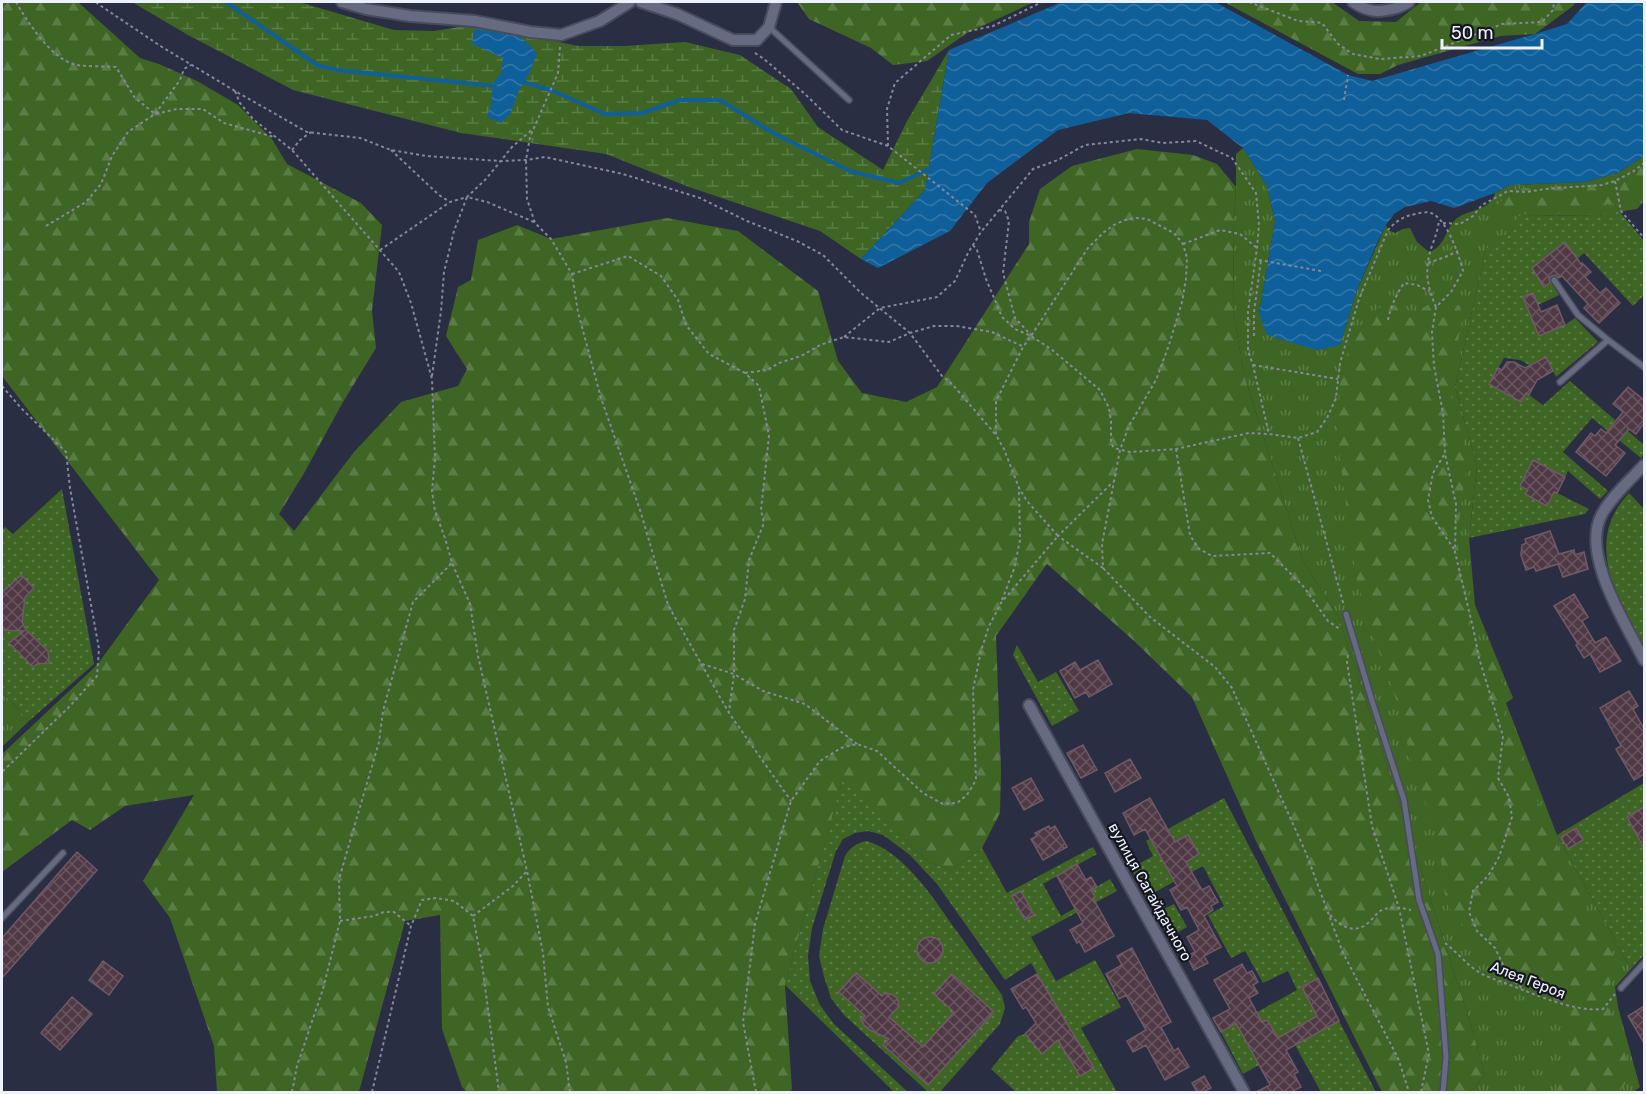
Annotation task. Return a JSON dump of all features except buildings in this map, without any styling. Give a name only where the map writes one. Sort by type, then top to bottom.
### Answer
[{"type":"street","points":[[342,2],[366,9],[410,16],[475,21],[531,32],[561,35],[600,21],[630,2]]},
{"type":"street","points":[[641,2],[677,14],[733,40],[757,40],[769,27],[776,2]]},
{"type":"street","points":[[1353,2],[1361,7],[1380,12],[1409,2]]},
{"type":"street","points":[[1644,465],[1607,507],[1597,526],[1596,542],[1603,576],[1644,660]]},
{"type":"street","name":"вулиця Сагайдачного","points":[[1029,705],[1244,1092]]},
{"type":"lane","points":[[769,27],[849,99]]},
{"type":"lane","points":[[1554,280],[1578,315],[1644,367]]},
{"type":"lane","points":[[1560,382],[1608,340]]},
{"type":"lane","points":[[1346,614],[1404,800],[1419,900],[1438,954],[1446,1057],[1443,1092]]},
{"type":"lane","points":[[2,918],[63,853]]},
{"type":"lane","points":[[1621,988],[1644,963]]},
{"type":"path","points":[[16,2],[52,52],[73,65],[116,67],[135,98],[154,114]]},
{"type":"path","points":[[96,2],[191,65],[307,132],[360,138],[391,150],[426,156],[500,161],[545,157],[612,171],[700,198],[823,255],[861,293],[910,333],[942,376],[952,384],[996,435],[1019,488],[1027,501],[1058,536],[1103,568],[1150,617],[1215,667],[1232,688],[1306,853],[1343,953],[1398,1058],[1409,1092]]},
{"type":"path","points":[[888,146],[887,109],[895,82],[951,35],[993,26],[1042,2]]},
{"type":"path","points":[[1249,2],[1298,21],[1322,23],[1338,44],[1353,54],[1380,59],[1421,56],[1502,24],[1542,22],[1554,9],[1553,2]]},
{"type":"path","points":[[561,35],[558,73],[530,137],[526,160],[527,199],[536,223],[551,239],[572,274],[578,312],[600,398],[640,510],[668,605],[729,714],[791,801]]},
{"type":"path","points":[[733,40],[764,59],[842,130],[888,146],[975,215],[981,232]]},
{"type":"path","points":[[46,226],[86,202],[101,184],[112,156],[128,132],[154,114],[180,80],[184,69],[191,65]]},
{"type":"path","points":[[1344,100],[1348,75]]},
{"type":"path","points":[[235,91],[240,104],[253,119],[291,150],[399,272],[411,303],[432,379]]},
{"type":"path","points":[[154,114],[177,109],[203,109],[224,123],[276,138]]},
{"type":"path","points":[[535,127],[512,147],[486,179],[467,197],[454,231],[444,272],[432,379],[435,440],[432,491],[435,511],[452,563],[470,604],[478,656],[527,871],[543,953],[548,1008],[566,1062],[570,1092]]},
{"type":"path","points":[[291,150],[311,132]]},
{"type":"path","points":[[844,338],[880,308],[937,297],[955,281],[981,232],[1033,169],[1058,160],[1085,145],[1141,139],[1163,143],[1196,141],[1232,158],[1256,193],[1259,225],[1248,312],[1248,351],[1269,434]]},
{"type":"path","points":[[391,150],[439,195],[450,202]]},
{"type":"path","points":[[1443,223],[1460,224],[1473,216],[1482,205],[1508,191],[1527,192],[1602,185],[1615,181],[1644,163]]},
{"type":"path","points":[[1615,181],[1621,211],[1644,238]]},
{"type":"path","points":[[380,250],[450,202],[467,197],[487,202],[536,223]]},
{"type":"path","points":[[999,210],[1005,211],[1008,221],[1003,273],[1015,318],[1031,336]]},
{"type":"path","points":[[973,245],[977,250],[1002,317],[1015,329],[1051,349],[1100,390],[1109,408],[1111,443],[1114,448],[1130,452],[1176,449],[1249,434],[1298,438],[1317,432],[1327,418],[1336,398],[1340,363],[1359,299],[1380,244],[1393,224],[1406,216],[1417,213],[1431,213],[1443,223],[1458,251],[1463,271],[1451,292],[1436,307]]},
{"type":"path","points":[[996,435],[996,401],[1023,347],[1088,248],[1114,225],[1136,218],[1147,219],[1174,233],[1183,244],[1187,258],[1182,302],[1156,380],[1129,426],[1120,450],[1102,544],[1103,568]]},
{"type":"path","points":[[1439,220],[1438,233],[1433,243],[1426,274],[1429,291],[1436,307],[1432,332],[1434,366],[1443,413],[1445,454],[1456,504],[1455,552],[1479,658],[1503,736],[1498,778],[1509,796],[1512,817],[1499,857],[1488,876],[1473,891],[1469,912],[1477,931],[1495,948],[1509,977],[1524,990]]},
{"type":"path","points":[[1183,244],[1220,230],[1240,234],[1257,248]]},
{"type":"path","points":[[1428,263],[1458,251]]},
{"type":"path","points":[[572,274],[628,256],[661,276],[678,300],[686,324],[709,354],[745,373],[759,386],[769,436],[762,510],[764,523],[749,560],[745,599],[734,630],[734,674],[729,714]]},
{"type":"path","points":[[1256,259],[1321,272]]},
{"type":"path","points":[[1254,336],[1254,312],[1261,260]]},
{"type":"path","points":[[1388,320],[1390,310],[1404,283],[1417,285],[1429,291]]},
{"type":"path","points":[[745,373],[767,370],[779,363],[801,356],[820,345],[844,338],[889,342],[934,326],[957,326],[992,332],[1023,347]]},
{"type":"path","points":[[1253,365],[1338,379]]},
{"type":"path","points":[[2,386],[66,452],[70,488],[99,649],[97,675],[70,706],[2,772]]},
{"type":"path","points":[[1298,438],[1346,614]]},
{"type":"path","points":[[1176,449],[1190,535],[1198,548],[1212,556],[1270,553],[1303,586],[1328,621],[1353,637],[1347,662],[1371,826],[1399,908],[1429,1054],[1421,1092]]},
{"type":"path","points":[[1445,454],[1433,473],[1428,500],[1432,517],[1455,552]]},
{"type":"path","points":[[1001,603],[1058,536],[1113,482]]},
{"type":"path","points":[[702,664],[734,674],[763,691],[805,704],[857,744],[877,751],[923,793],[943,804],[957,803],[967,795],[976,780],[974,690],[989,626],[1014,569],[1020,540],[1019,488]]},
{"type":"path","points":[[291,1092],[297,1066],[323,989],[340,921],[339,879],[379,742],[383,711],[414,602],[452,563]]},
{"type":"path","points":[[756,1092],[743,1022],[755,924],[791,801],[820,761],[841,748],[857,744]]},
{"type":"path","points":[[473,916],[513,886],[527,871]]},
{"type":"path","points":[[372,1092],[411,926],[422,900],[436,898],[454,901],[473,916],[482,964],[499,1092]]},
{"type":"path","points":[[1328,913],[1349,929],[1360,928],[1368,924],[1383,909],[1399,908],[1424,913]]},
{"type":"path","points":[[340,921],[394,912],[411,926]]},
{"type":"path","name":"Алея Героя","points":[[1431,934],[1451,947],[1480,973],[1533,995],[1570,1007],[1592,1011],[1603,1009],[1621,988]]},
{"type":"green space","points":[[2,2],[78,2],[140,58],[197,81],[238,105],[272,139],[287,164],[361,203],[382,225],[372,311],[376,348],[279,514],[294,531],[354,452],[401,402],[458,386],[467,369],[446,336],[458,287],[471,280],[478,240],[517,225],[551,239],[667,218],[738,231],[818,291],[838,361],[862,393],[906,402],[937,387],[1029,244],[1029,222],[1040,189],[1072,166],[1137,149],[1193,155],[1217,164],[1236,187],[1233,308],[1244,375],[1303,561],[1339,618],[1466,1009],[1485,1075],[1470,1092],[1382,1092],[1256,841],[1192,697],[1133,640],[1047,564],[996,636],[1001,770],[1000,813],[982,848],[951,870],[929,862],[842,782],[785,985],[792,1089],[790,1092],[467,1092],[462,1087],[442,1029],[440,915],[405,921],[359,1092],[217,1092],[214,1046],[170,918],[143,881],[194,795],[125,806],[90,830],[72,820],[2,872],[2,754],[97,665],[159,580],[2,376]]},
{"type":"green space","points":[[132,2],[299,2],[394,30],[434,31],[471,25],[579,46],[685,42],[740,55],[791,89],[818,127],[883,170],[907,121],[949,50],[925,190],[861,259],[820,231],[689,187],[606,154],[461,133],[293,90],[188,35]]},
{"type":"green space","points":[[797,2],[1034,2],[967,33],[927,61],[893,65],[871,48],[809,19]]},
{"type":"green space","points":[[1224,2],[1332,2],[1359,21],[1396,22],[1421,2],[1576,2],[1535,34],[1500,36],[1398,65],[1380,74],[1358,74]]},
{"type":"green space","points":[[1243,148],[1267,186],[1275,221],[1259,314],[1340,345],[1357,290],[1386,225],[1388,230],[1395,233],[1410,228],[1417,242],[1429,252],[1442,242],[1456,219],[1489,203],[1495,193],[1510,185],[1585,182],[1618,173],[1644,156],[1644,201],[1637,209],[1597,215],[1516,216],[1516,228],[1486,249],[1455,387],[1477,466],[1469,538],[1475,605],[1513,698],[1506,703],[1557,835],[1631,969],[1615,987],[1618,1007],[1640,1087],[1633,1092],[1470,1092],[1485,1075],[1466,1009],[1339,618],[1303,561],[1244,375],[1233,308],[1236,154]]},
{"type":"green space","points":[[1644,162],[1644,192],[1642,195],[1626,199],[1624,205],[1606,204],[1599,209],[1592,210],[1578,206],[1569,213],[1505,214],[1494,210],[1505,197],[1523,188],[1538,190],[1546,194],[1557,186],[1570,185],[1582,188],[1617,178],[1632,167]]},
{"type":"green space","points":[[1619,211],[1644,241],[1644,295],[1633,306],[1584,253],[1551,282],[1559,295],[1528,310],[1539,335],[1565,325],[1575,318],[1598,342],[1556,377],[1546,358],[1540,371],[1520,360],[1504,358],[1489,384],[1521,402],[1526,393],[1543,405],[1570,381],[1644,445],[1644,454],[1641,458],[1592,418],[1563,452],[1608,491],[1600,499],[1568,471],[1557,493],[1589,509],[1585,514],[1469,538],[1477,466],[1455,387],[1486,249],[1515,228],[1516,216],[1597,215]]},
{"type":"green space","points":[[1441,297],[1460,306],[1462,320],[1449,388],[1469,464],[1465,477],[1457,536],[1464,606],[1473,643],[1482,640],[1487,643],[1506,693],[1501,703],[1551,834],[1579,885],[1581,897],[1612,953],[1614,973],[1606,990],[1606,1004],[1615,1021],[1628,1064],[1628,1080],[1619,1092],[1556,1092],[1568,1067],[1571,1039],[1551,1007],[1518,974],[1474,940],[1446,903],[1438,838],[1415,774],[1396,699],[1356,577],[1337,438],[1341,371],[1356,330],[1378,308],[1394,305],[1414,313]]},
{"type":"green space","points":[[62,489],[94,664],[29,721],[2,692],[2,530],[5,527],[13,534]]},
{"type":"green space","points":[[1629,493],[1644,509],[1644,649],[1615,590],[1606,551],[1608,531],[1615,512]]},
{"type":"green space","points":[[1017,645],[1038,682],[1056,672],[1079,711],[1052,726],[1013,655]]},
{"type":"green space","points":[[2,692],[29,721],[2,747]]},
{"type":"green space","points":[[842,781],[929,862],[951,870],[982,848],[1007,893],[1093,847],[1097,854],[1043,884],[1061,916],[1095,897],[1091,890],[1110,879],[1117,891],[1031,937],[1056,981],[1095,960],[1121,1007],[1081,1028],[1117,1092],[1016,1092],[991,1069],[1018,1036],[1025,1034],[1058,1040],[1080,1076],[1094,1068],[1031,963],[1005,980],[937,884],[910,855],[883,835],[868,831],[855,833],[843,839],[836,851],[812,928],[808,956],[810,981],[820,1005],[834,1024],[908,1092],[894,1092],[785,985]]},
{"type":"green space","points":[[1644,783],[1644,955],[1631,969],[1557,835]]},
{"type":"green space","points":[[1224,798],[1318,978],[1302,987],[1317,1016],[1299,1042],[1339,1021],[1376,1092],[1321,1092],[1295,1045],[1243,1074],[1221,1032],[1297,990],[1288,971],[1263,983],[1245,951],[1231,958],[1208,915],[1224,906],[1203,866],[1146,897],[1131,868],[1153,856],[1146,841]]},
{"type":"green space","points":[[867,841],[895,856],[919,880],[1002,995],[1005,1008],[1000,1024],[940,1092],[928,1092],[844,1015],[831,998],[824,977],[819,956],[823,929],[845,856],[854,846]]},
{"type":"green space","points":[[1174,904],[1187,927],[1169,937],[1156,913]]},
{"type":"water","points":[[1062,2],[1215,2],[1348,75],[1372,81],[1567,24],[1587,2],[1644,2],[1644,156],[1618,173],[1585,182],[1510,185],[1454,208],[1431,201],[1405,207],[1394,214],[1377,243],[1357,290],[1340,345],[1317,350],[1267,335],[1259,314],[1275,221],[1267,186],[1243,148],[1207,120],[1129,113],[1058,130],[987,183],[950,231],[878,268],[861,259],[925,190],[949,50]]},
{"type":"water","points":[[474,29],[520,36],[537,53],[529,74],[518,92],[511,113],[501,123],[487,117],[491,105],[493,83],[501,73],[503,58],[472,44]]},
{"type":"waterway","points":[[226,2],[317,65],[337,70],[495,86]]},
{"type":"waterway","points":[[519,81],[551,90],[605,114],[642,113],[680,100],[720,100],[775,134],[850,171],[899,183],[933,167]]}]
